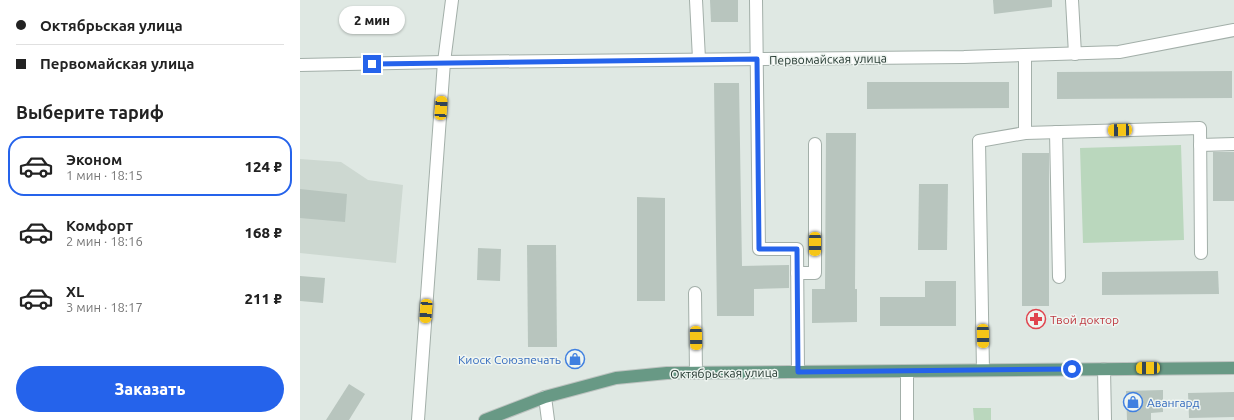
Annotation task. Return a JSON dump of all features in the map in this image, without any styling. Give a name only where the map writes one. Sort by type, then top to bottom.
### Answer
[{"type":"main road","name":"Октябрьская улица","points":[[484,420],[545,397],[616,378],[667,373],[1234,368]]},
{"type":"street","points":[[418,420],[444,62],[452,0]]},
{"type":"street","points":[[696,0],[699,59]]},
{"type":"street","points":[[756,0],[759,249],[797,249],[798,372]]},
{"type":"street","points":[[1072,0],[1075,54]]},
{"type":"street","name":"Первомайская улица","points":[[300,65],[444,62],[1025,56],[1119,52],[1234,30]]},
{"type":"street","points":[[1025,56],[1025,133]]},
{"type":"street","points":[[983,370],[979,141],[1025,133],[1200,128],[1201,252]]},
{"type":"street","points":[[1056,132],[1059,277]]},
{"type":"street","points":[[797,273],[815,273],[815,144]]},
{"type":"street","points":[[1200,145],[1234,144]]},
{"type":"street","points":[[695,293],[696,373]]},
{"type":"street","points":[[1104,369],[1105,420]]},
{"type":"street","points":[[907,371],[907,420]]},
{"type":"street","points":[[545,397],[548,420]]},
{"type":"shaded area","points":[[300,159],[341,162],[368,180],[403,185],[396,263],[300,253]]},
{"type":"green space","points":[[1181,145],[1184,240],[1083,243],[1080,148]]},
{"type":"green space","points":[[973,408],[991,408],[991,420],[974,420]]},
{"type":"building","points":[[710,0],[738,0],[738,22],[711,22]]},
{"type":"building","points":[[993,0],[1052,0],[1052,7],[994,14]]},
{"type":"building","points":[[1232,71],[1232,98],[1057,99],[1057,72]]},
{"type":"building","points":[[867,82],[1009,82],[1009,108],[867,109]]},
{"type":"building","points":[[714,83],[739,83],[742,266],[789,265],[789,288],[754,289],[754,316],[717,316]]},
{"type":"building","points":[[826,133],[856,133],[855,289],[857,289],[857,322],[812,323],[812,289],[825,289]]},
{"type":"building","points":[[1213,152],[1234,152],[1234,201],[1213,201]]},
{"type":"building","points":[[1022,153],[1049,153],[1049,306],[1022,306]]},
{"type":"building","points":[[919,184],[948,184],[947,250],[918,250]]},
{"type":"building","points":[[300,189],[347,194],[345,222],[300,218]]},
{"type":"building","points":[[637,197],[665,198],[665,301],[637,301]]},
{"type":"building","points":[[527,245],[556,245],[557,347],[528,347]]},
{"type":"building","points":[[478,248],[501,249],[500,281],[477,280]]},
{"type":"building","points":[[1218,271],[1219,294],[1102,295],[1102,272]]},
{"type":"building","points":[[300,276],[325,278],[323,303],[300,301]]},
{"type":"building","points":[[925,281],[956,281],[956,326],[880,326],[880,297],[925,297]]},
{"type":"building","points":[[349,384],[365,394],[349,420],[326,420]]},
{"type":"building","points":[[1163,390],[1163,412],[1151,413],[1151,420],[1127,420],[1126,391]]},
{"type":"building","points":[[1234,392],[1234,417],[1189,418],[1188,393]]},
{"type":"place","name":"Твой доктор","points":[[1036,319]]},
{"type":"place","name":"Киоск Союзпечать","points":[[575,359]]},
{"type":"place","name":"Авангард","points":[[1133,402]]},
{"type":"route","points":[[372,64],[757,59],[759,249],[797,249],[798,372],[1072,369]]}]
